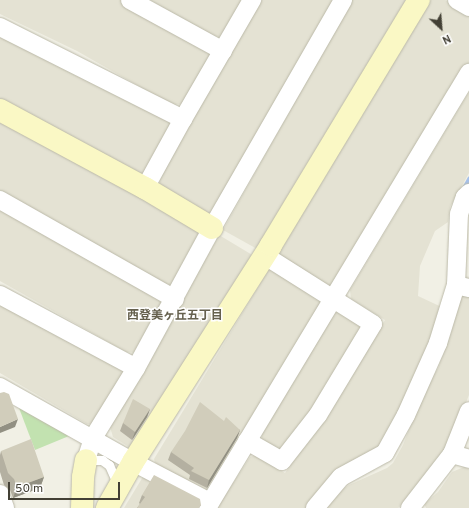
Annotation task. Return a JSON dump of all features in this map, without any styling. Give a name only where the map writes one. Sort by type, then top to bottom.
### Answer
[{"type":"street","points":[[130,0],[223,51]]},
{"type":"street","points":[[145,188],[252,0]]},
{"type":"street","points":[[82,508],[82,477],[93,438],[136,368],[175,299],[212,228],[343,0]]},
{"type":"street","points":[[107,508],[133,462],[264,255],[419,0]]},
{"type":"street","points":[[457,0],[469,7]]},
{"type":"street","points":[[0,27],[183,119]]},
{"type":"street","points":[[0,386],[208,505],[469,73]]},
{"type":"street","points":[[0,110],[145,188],[212,228]]},
{"type":"street","points":[[315,508],[341,477],[385,453],[406,415],[463,286],[459,214],[465,198],[469,193]]},
{"type":"street","points":[[0,200],[175,299]]},
{"type":"street","points":[[247,441],[282,461],[318,415],[373,324],[264,255]]},
{"type":"street","points":[[0,295],[136,368]]},
{"type":"street","points":[[414,506],[452,454],[469,411]]},
{"type":"street","points":[[452,454],[469,459]]},
{"type":"street","points":[[0,494],[5,508]]},
{"type":"lane","points":[[86,460],[102,460],[109,465],[118,487]]},
{"type":"shaded area","points":[[0,0],[125,0],[208,48],[212,56],[183,104],[172,105],[77,51],[0,14]]},
{"type":"shaded area","points":[[150,0],[246,0],[225,34],[220,37],[213,36]]},
{"type":"shaded area","points":[[260,0],[338,0],[211,216],[160,188],[160,177]]},
{"type":"shaded area","points":[[352,0],[407,0],[259,250],[223,230]]},
{"type":"shaded area","points":[[431,0],[445,0],[469,13],[469,66],[331,286],[325,285],[279,258],[278,253]]},
{"type":"shaded area","points":[[0,28],[172,121],[145,173],[139,176],[0,103]]},
{"type":"shaded area","points":[[469,92],[469,173],[450,207],[448,222],[435,231],[420,266],[418,296],[448,310],[377,462],[314,508],[217,508],[250,457],[255,455],[260,457],[285,473],[337,399],[385,320],[351,299],[350,290]]},
{"type":"shaded area","points":[[0,117],[202,231],[177,282],[170,285],[163,283],[0,190]]},
{"type":"shaded area","points":[[0,204],[159,294],[163,304],[136,353],[126,352],[0,281]]},
{"type":"shaded area","points":[[219,235],[254,256],[135,446],[129,447],[113,437],[110,427]]},
{"type":"shaded area","points":[[269,269],[319,297],[323,306],[211,490],[205,491],[160,468],[155,463],[154,459]]},
{"type":"shaded area","points":[[469,290],[469,395],[446,452],[409,500],[398,508],[326,508],[341,490],[387,468],[393,463],[403,445],[422,396],[438,368],[451,333],[460,295]]},
{"type":"shaded area","points":[[0,297],[121,364],[125,373],[92,424],[87,424],[0,373]]},
{"type":"shaded area","points":[[340,310],[361,320],[363,334],[283,452],[262,440],[262,432],[334,314]]},
{"type":"shaded area","points":[[464,467],[469,469],[469,508],[426,508],[424,504],[438,492],[452,472]]},
{"type":"shaded area","points":[[144,475],[198,508],[124,508]]},
{"type":"green space","points":[[19,408],[69,436],[35,450]]},
{"type":"building","points":[[4,392],[9,394],[18,419],[0,427],[0,393]]},
{"type":"building","points":[[133,399],[150,409],[135,432],[123,423]]},
{"type":"building","points":[[200,402],[224,421],[226,417],[240,430],[209,480],[191,471],[194,468],[171,452],[185,431]]},
{"type":"building","points":[[31,439],[44,477],[17,487],[14,479],[8,473],[1,451]]},
{"type":"building","points":[[154,475],[200,499],[201,505],[199,508],[137,508],[145,497],[142,495]]},
{"type":"waterway","points":[[463,190],[469,179]]},
{"type":"district","name":"西登美ヶ丘五丁目","points":[[175,317]]}]
